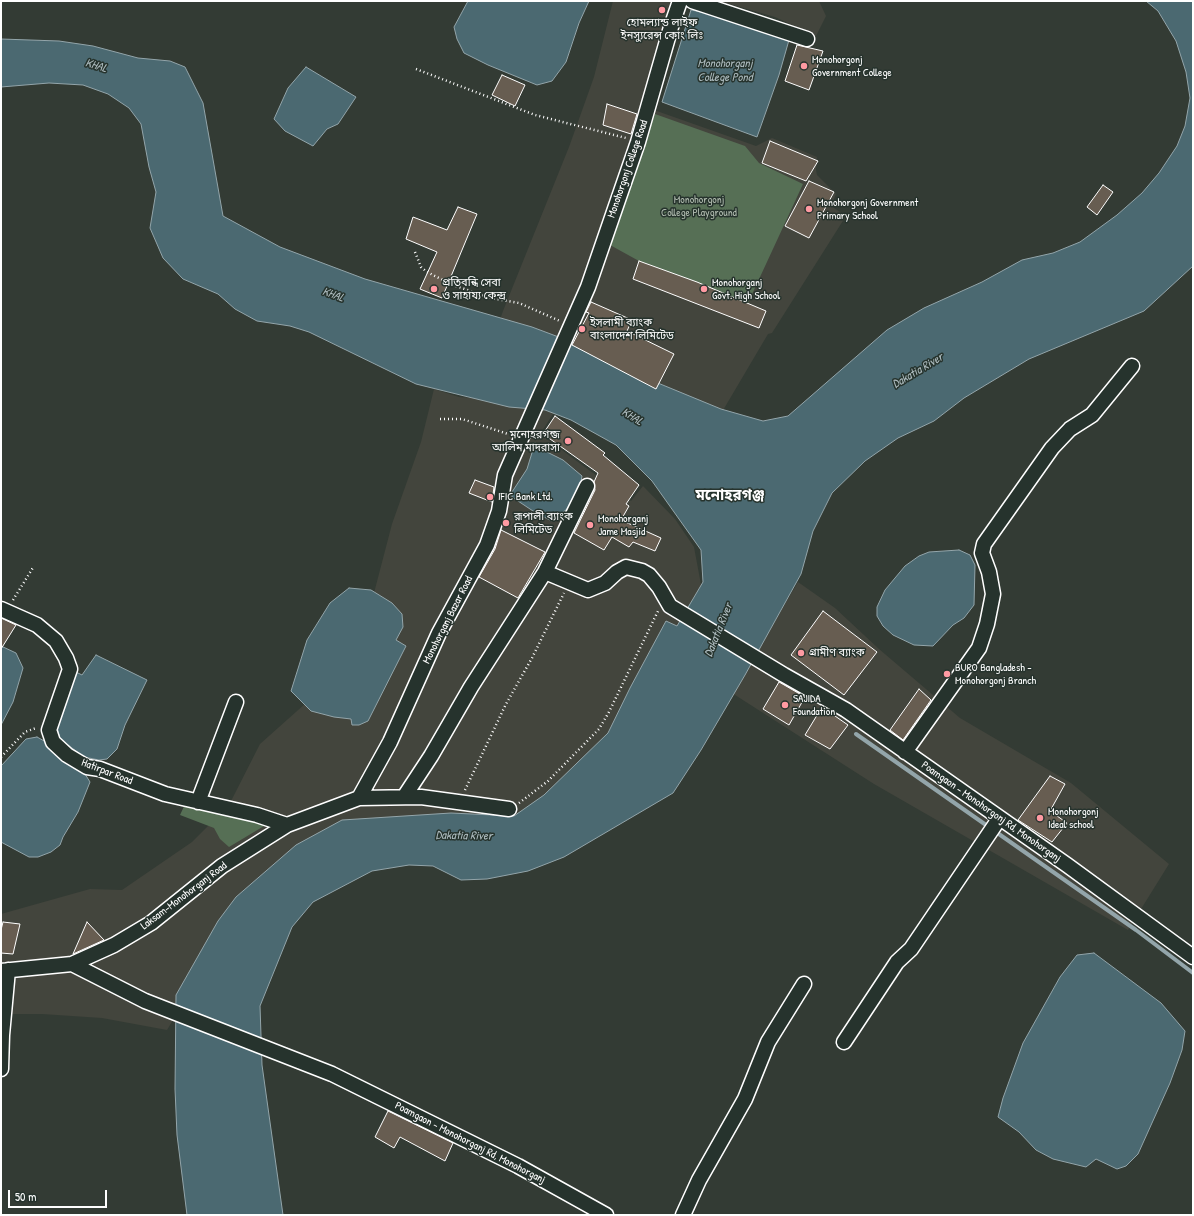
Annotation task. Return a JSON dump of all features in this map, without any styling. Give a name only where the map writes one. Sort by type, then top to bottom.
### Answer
[{"type":"street","name":"Monohorgonj College Road","points":[[522,438],[588,287],[638,142],[671,27],[680,1]]},
{"type":"street","points":[[692,1],[807,39]]},
{"type":"street","points":[[905,752],[979,648],[987,624],[993,594],[989,572],[982,553],[984,544],[1052,448],[1070,429],[1092,415],[1132,366]]},
{"type":"street","name":"Monohorganj Bazar Road","points":[[359,798],[390,742],[439,633],[486,545],[499,511],[505,475],[522,438]]},
{"type":"street","points":[[404,797],[431,756],[471,687],[545,572],[587,486]]},
{"type":"street","points":[[545,572],[588,590],[604,583],[617,572],[626,567],[642,571],[649,575],[667,601]]},
{"type":"street","name":"Poamgaon - Monohorgonj Rd, Monohorganj","points":[[667,601],[784,675],[846,710],[905,752],[997,822],[1067,865],[1193,957]]},
{"type":"street","points":[[4,610],[37,625],[56,641],[66,658],[70,669],[49,730]]},
{"type":"street","points":[[198,802],[236,702]]},
{"type":"street","name":"Hatirpar Road","points":[[49,730],[52,742],[68,755],[87,767],[100,769],[165,794],[257,815],[287,825]]},
{"type":"street","name":"Laksam-Monohorganj Road","points":[[4,971],[72,964],[114,945],[151,923],[222,866],[287,825],[359,798],[404,797],[460,802],[509,809]]},
{"type":"street","points":[[844,1042],[897,962],[911,949],[997,822]]},
{"type":"street","name":"Poamgaon - Monohorganj Rd, Monohorganj","points":[[72,964],[145,1001],[332,1074],[512,1162],[606,1215]]},
{"type":"street","points":[[1,1069],[4,971]]},
{"type":"street","points":[[683,1215],[699,1180],[744,1099],[768,1042],[804,984]]},
{"type":"path","points":[[416,69],[536,115],[638,142]]},
{"type":"path","points":[[415,252],[421,267],[427,272],[453,285],[491,298],[519,303],[569,330]]},
{"type":"path","points":[[440,419],[462,419],[522,438]]},
{"type":"path","points":[[4,610],[34,566]]},
{"type":"path","points":[[460,802],[506,704],[532,658],[569,583]]},
{"type":"path","points":[[509,809],[548,781],[599,730],[667,601]]},
{"type":"path","points":[[1,756],[25,732],[35,728],[49,730]]},
{"type":"shaded area","points":[[613,1],[689,1],[654,110],[756,146],[772,138],[817,157],[817,175],[836,194],[831,206],[846,216],[772,333],[768,334],[722,412],[615,363],[581,343],[553,414],[540,434],[631,501],[643,486],[675,519],[694,547],[702,590],[769,631],[798,582],[835,608],[879,649],[960,718],[1071,783],[1169,864],[1128,930],[874,784],[657,645],[611,733],[518,820],[343,823],[192,988],[167,1030],[102,1018],[42,1014],[1,1014],[1,914],[90,889],[122,890],[192,842],[229,805],[260,744],[306,703],[374,593],[392,524],[421,442],[434,389],[459,397],[473,398],[503,311],[569,147],[594,77]]},
{"type":"shaded area","points":[[719,1],[819,1],[826,16],[816,36],[775,17]]},
{"type":"green space","name":"Monohorgonj College Playground","points":[[655,114],[745,146],[759,163],[803,184],[748,303],[639,261],[610,245]]},
{"type":"green space","points":[[187,800],[269,823],[229,847],[220,839],[214,828],[180,815]]},
{"type":"water","points":[[468,1],[589,1],[579,23],[566,62],[552,81],[537,85],[488,65],[464,53],[457,39],[454,27]]},
{"type":"water","points":[[1146,1],[1193,1],[1193,266],[1144,311],[1029,359],[964,398],[934,421],[898,438],[865,461],[832,493],[813,531],[801,574],[745,675],[701,750],[673,793],[564,857],[528,871],[487,879],[461,880],[433,866],[409,865],[372,871],[313,902],[292,927],[260,1006],[262,1065],[283,1215],[187,1215],[177,1135],[175,1089],[176,995],[218,921],[236,897],[296,845],[342,820],[451,813],[514,816],[544,795],[608,733],[666,621],[677,626],[703,582],[701,550],[652,481],[616,445],[571,420],[545,410],[509,407],[416,384],[309,332],[290,326],[257,321],[235,309],[218,294],[183,279],[163,258],[150,228],[156,192],[149,167],[141,124],[129,108],[108,94],[83,85],[49,83],[1,87],[1,39],[59,41],[93,46],[138,58],[170,61],[185,67],[203,103],[223,216],[280,247],[365,279],[532,327],[572,342],[636,374],[721,409],[763,421],[788,416],[887,330],[924,308],[982,282],[1022,260],[1053,253],[1080,242],[1117,215],[1142,193],[1159,173],[1177,146],[1185,126],[1190,98],[1186,72],[1176,41],[1158,11]]},
{"type":"water","name":"Monohorganj College Pond","points":[[691,10],[718,15],[789,40],[779,75],[757,137],[662,102]]},
{"type":"water","points":[[306,67],[356,97],[338,124],[327,129],[313,146],[285,131],[274,119],[288,88]]},
{"type":"water","points":[[535,443],[545,451],[563,460],[582,476],[579,493],[567,509],[552,521],[536,513],[512,497],[512,492],[527,469]]},
{"type":"water","points":[[959,550],[970,555],[975,565],[974,605],[964,618],[953,625],[933,646],[914,645],[893,635],[883,626],[877,616],[877,607],[885,590],[905,566],[919,556],[929,552]]},
{"type":"water","points":[[349,588],[371,590],[392,603],[402,614],[403,627],[396,640],[406,646],[368,721],[359,725],[352,725],[351,719],[334,717],[311,711],[291,691],[307,640],[330,603]]},
{"type":"water","points":[[1,646],[16,653],[23,668],[13,702],[1,725]]},
{"type":"water","points":[[96,655],[147,680],[125,725],[117,749],[107,759],[99,760],[84,757],[60,739],[56,723],[76,672],[82,675]]},
{"type":"water","points":[[37,737],[46,742],[85,774],[90,782],[78,812],[60,845],[51,852],[38,857],[29,857],[1,842],[1,766],[26,739]]},
{"type":"water","points":[[1094,953],[1161,1003],[1185,1031],[1182,1050],[1170,1083],[1138,1154],[1126,1166],[1117,1169],[1096,1159],[1086,1167],[1053,1159],[1036,1150],[1019,1132],[998,1117],[1003,1098],[1023,1043],[1060,977],[1077,955]]},
{"type":"building","name":"Monohorgonj Government College","points":[[797,45],[823,51],[809,90],[785,81]]},
{"type":"building","points":[[502,75],[525,85],[515,106],[492,95]]},
{"type":"building","points":[[607,104],[637,114],[631,134],[603,125]]},
{"type":"building","points":[[770,141],[818,161],[806,181],[762,163]]},
{"type":"building","name":"Monohorgonj Government Primary School","points":[[809,181],[834,192],[809,238],[785,226]]},
{"type":"building","points":[[1103,185],[1113,192],[1097,215],[1087,207]]},
{"type":"building","points":[[458,207],[477,214],[442,298],[420,289],[437,252],[406,239],[413,217],[447,230]]},
{"type":"building","points":[[639,261],[697,282],[766,311],[759,328],[633,279]]},
{"type":"building","points":[[591,302],[632,320],[627,331],[674,354],[656,389],[572,345],[589,313],[586,312]]},
{"type":"building","points":[[555,416],[605,453],[603,455],[639,485],[626,504],[629,506],[621,520],[661,538],[655,551],[633,542],[629,547],[612,537],[604,550],[574,533],[595,490],[594,482],[598,473],[543,434]]},
{"type":"building","points":[[475,480],[494,487],[492,502],[469,493]]},
{"type":"building","points":[[501,530],[545,552],[518,598],[479,577],[495,549]]},
{"type":"building","points":[[823,611],[877,652],[844,695],[791,655]]},
{"type":"building","points":[[1,618],[16,625],[1,649]]},
{"type":"building","points":[[779,682],[805,697],[789,725],[763,709]]},
{"type":"building","points":[[919,689],[931,700],[903,740],[890,730]]},
{"type":"building","points":[[822,707],[848,725],[830,749],[805,735]]},
{"type":"building","points":[[1050,776],[1065,784],[1050,811],[1067,823],[1052,842],[1018,820]]},
{"type":"building","points":[[3,922],[20,924],[13,954],[1,953],[1,930]]},
{"type":"building","points":[[87,922],[104,940],[73,954]]},
{"type":"building","points":[[388,1111],[453,1143],[445,1161],[400,1137],[394,1148],[375,1137]]},
{"type":"waterway","points":[[856,734],[1136,930],[1193,973]]},
{"type":"place","name":"হোমল্যান্ড লাইফ ইনস্যুরেন্স কোং লিঃ","points":[[662,10]]},
{"type":"place","name":"Monohorgonj Government College","points":[[804,66]]},
{"type":"place","name":"Monohorgonj Government Primary School","points":[[809,209]]},
{"type":"place","name":"প্রতিবন্ধি সেবা ও সাহায্য কেন্দ্র","points":[[434,289]]},
{"type":"place","name":"Monohorganj Govt. High School","points":[[704,289]]},
{"type":"place","name":"ইসলামী ব্যাংক বাংলাদেশ লিমিটেড","points":[[582,329]]},
{"type":"place","name":"মনোহরগন্জ আলিম মাদরাসা","points":[[568,441]]},
{"type":"place","name":"IFIC Bank Ltd.","points":[[490,497]]},
{"type":"place","name":"রূপালী ব্যাংক লিমিটেড","points":[[506,523]]},
{"type":"place","name":"Monohorganj Jame Masjid","points":[[590,525]]},
{"type":"place","name":"গ্রামীণ ব্যাংক","points":[[801,653]]},
{"type":"place","name":"BURO Bangladesh - Monohorgonj Branch","points":[[947,674]]},
{"type":"place","name":"SAJIDA Foundation","points":[[785,705]]},
{"type":"place","name":"Monohorgonj Ideal school","points":[[1040,818]]},
{"type":"district","name":"মনোহরগঞ্জ","points":[[730,496]]},
{"type":"water label","name":"KHAL","points":[[96,66]]},
{"type":"water label","name":"KHAL","points":[[333,295]]},
{"type":"water label","name":"Dakatia River","points":[[918,371]]},
{"type":"water label","name":"KHAL","points":[[632,417]]},
{"type":"water label","name":"Dakatia River","points":[[719,630]]},
{"type":"water label","name":"Dakatia River","points":[[464,836]]}]
